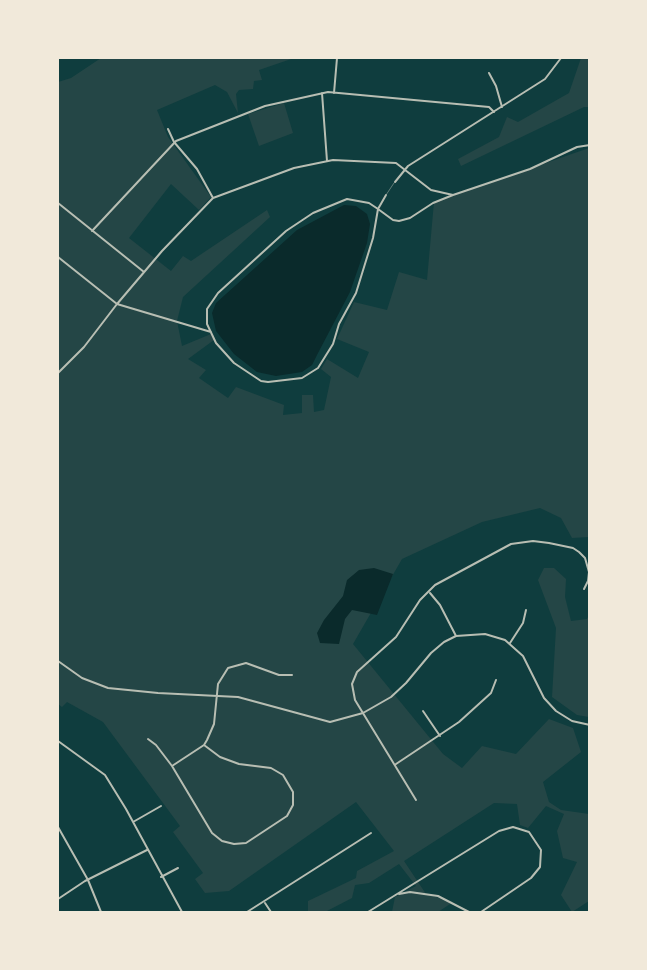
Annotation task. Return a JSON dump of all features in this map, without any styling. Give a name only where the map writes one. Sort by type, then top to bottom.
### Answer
[{"type":"street","points":[[334,93],[337,58]]},
{"type":"street","points":[[395,182],[405,170],[427,153],[545,79],[561,58]]},
{"type":"street","points":[[488,72],[496,86],[502,107]]},
{"type":"street","points":[[322,93],[327,161]]},
{"type":"street","points":[[92,230],[174,142],[265,106],[322,93],[334,93],[489,107],[494,112]]},
{"type":"street","points":[[168,129],[174,142],[197,169],[214,198]]},
{"type":"street","points":[[386,195],[378,208],[373,238],[356,293],[339,324],[328,354],[318,368],[308,376],[278,382],[260,381],[234,364],[216,343],[211,332],[206,316],[210,301],[251,260],[286,231],[313,213],[347,199],[369,203],[378,208],[393,220],[402,221],[441,198],[530,169],[577,147],[590,144]]},
{"type":"street","points":[[58,373],[84,347],[144,272],[214,198],[294,168],[327,161],[392,162],[405,170],[420,184],[431,190],[452,195]]},
{"type":"street","points":[[58,203],[144,272]]},
{"type":"street","points":[[58,257],[69,268],[117,304],[211,332]]},
{"type":"street","points":[[416,800],[396,764],[355,700],[352,688],[357,672],[396,637],[420,600],[435,585],[511,544],[533,541],[562,545],[579,552],[585,558],[589,572],[588,581],[584,589]]},
{"type":"street","points":[[430,592],[440,605],[456,636]]},
{"type":"street","points":[[510,644],[523,623],[526,610]]},
{"type":"street","points":[[58,661],[82,678],[108,688],[158,694],[216,695],[250,700],[320,720],[340,720],[363,713],[391,697],[406,683],[434,650],[456,636],[485,634],[510,644],[526,660],[543,695],[552,708],[572,722],[590,726]]},
{"type":"street","points":[[172,766],[204,745],[214,724],[216,695],[223,674],[239,664],[249,664],[279,675],[292,675]]},
{"type":"street","points":[[396,764],[440,736],[483,700],[491,692],[496,680]]},
{"type":"street","points":[[423,712],[440,736]]},
{"type":"street","points":[[148,739],[156,745],[172,766],[212,833],[222,841],[234,844],[246,843],[287,816],[293,805],[293,792],[283,775],[271,768],[238,764],[220,757],[204,745]]},
{"type":"street","points":[[58,741],[105,775],[182,912]]},
{"type":"street","points":[[133,822],[161,806]]},
{"type":"street","points":[[58,827],[88,880],[102,912]]},
{"type":"street","points":[[368,912],[506,828],[521,828],[529,832],[537,841],[542,855],[537,872],[481,912]]},
{"type":"street","points":[[247,912],[265,903],[371,833]]},
{"type":"street","points":[[58,899],[88,880],[147,850]]},
{"type":"street","points":[[161,877],[178,868]]},
{"type":"street","points":[[397,894],[410,892],[438,896],[470,912]]},
{"type":"street","points":[[265,903],[271,912]]},
{"type":"lane","points":[[386,195],[395,182]]},
{"type":"shaded area","points":[[101,58],[294,58],[259,70],[262,80],[254,81],[253,89],[239,90],[236,94],[238,113],[227,92],[215,85],[157,110],[168,137],[211,197],[199,210],[171,184],[129,238],[171,271],[183,256],[191,261],[267,210],[270,217],[183,297],[177,321],[182,346],[211,334],[214,340],[188,359],[206,370],[199,378],[228,398],[236,387],[284,405],[283,415],[302,413],[302,395],[313,395],[314,412],[324,410],[331,377],[321,369],[327,359],[358,378],[369,352],[337,339],[354,302],[387,310],[399,272],[427,280],[434,202],[589,148],[589,537],[572,538],[561,518],[540,508],[482,522],[402,559],[353,644],[443,754],[462,768],[482,746],[516,754],[549,719],[573,728],[581,752],[543,782],[549,802],[561,810],[589,814],[589,901],[572,912],[561,895],[577,862],[563,858],[557,831],[564,814],[546,806],[528,828],[520,825],[517,804],[494,803],[404,861],[426,894],[453,902],[438,912],[392,912],[395,897],[416,886],[399,864],[369,883],[355,885],[352,898],[325,912],[308,912],[308,901],[356,878],[357,871],[394,851],[356,802],[229,891],[205,893],[195,879],[203,873],[173,832],[180,826],[103,722],[67,702],[62,707],[58,704],[58,82],[71,78]]},
{"type":"shaded area","points":[[581,58],[589,58],[589,107],[584,107],[461,166],[458,159],[499,137],[507,117],[518,122],[569,93]]},
{"type":"shaded area","points":[[284,103],[293,133],[259,146],[248,114]]},
{"type":"shaded area","points":[[344,205],[356,206],[367,214],[370,224],[367,243],[350,292],[312,365],[302,372],[276,376],[257,372],[234,354],[216,331],[212,313],[216,303],[297,230]]},
{"type":"shaded area","points":[[374,568],[393,574],[377,615],[352,610],[345,619],[339,644],[320,643],[317,633],[324,620],[343,596],[347,580],[359,570]]},
{"type":"shaded area","points":[[544,568],[554,568],[566,579],[565,597],[571,621],[587,619],[589,615],[589,717],[577,715],[552,697],[556,628],[538,580]]}]
